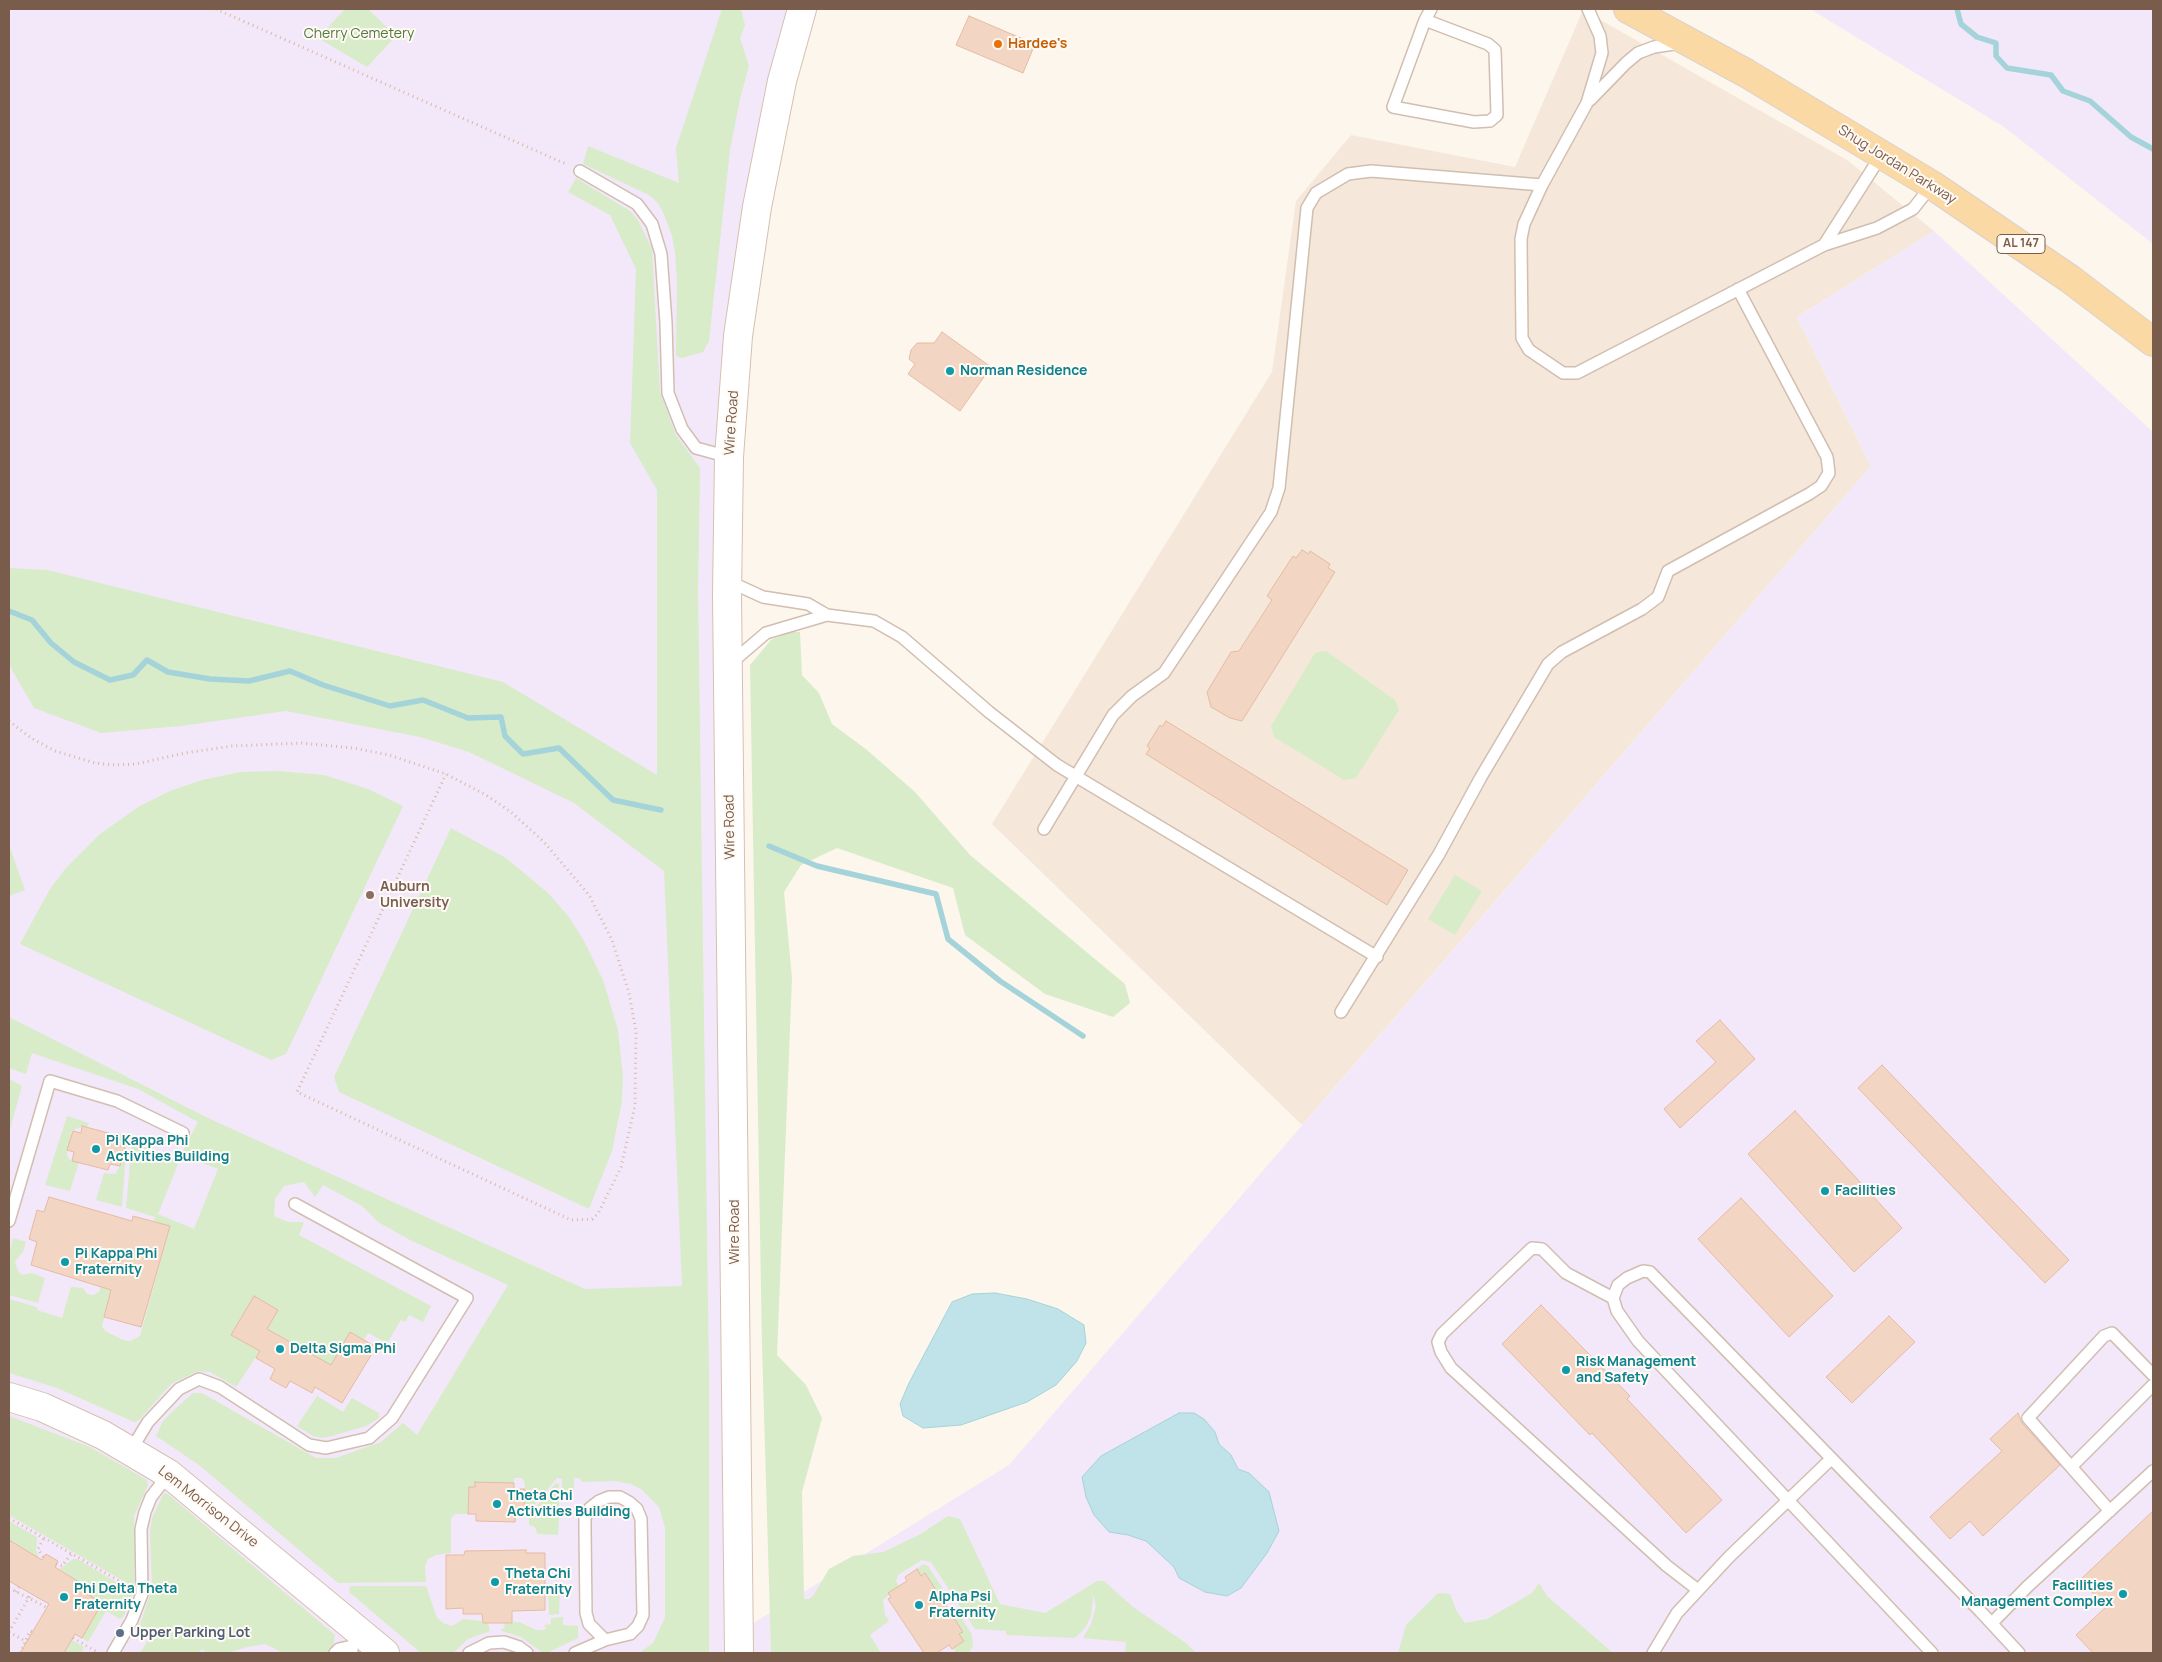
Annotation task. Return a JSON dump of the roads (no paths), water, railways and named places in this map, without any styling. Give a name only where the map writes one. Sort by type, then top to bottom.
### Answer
[{"type":"main road","name":"Shug Jordan Parkway","points":[[1628,9],[1690,41],[1932,185],[2063,274],[2153,342]]},
{"type":"street","name":"Wire Road","points":[[739,1653],[727,665],[729,456],[738,336],[757,207],[782,81],[802,9]]},
{"type":"street","name":"Lem Morrison Drive","points":[[9,1397],[42,1407],[131,1450],[169,1474],[355,1645],[385,1653]]},
{"type":"lane","points":[[1425,20],[1488,44],[1495,50],[1497,115],[1490,121],[1474,122],[1393,107],[1425,20],[1431,9]]},
{"type":"lane","points":[[1588,9],[1600,36],[1602,53],[1587,103],[1542,185],[1524,224],[1522,238],[1522,338],[1529,350],[1563,373],[1577,373],[1824,245],[1877,228],[1913,210],[1932,185]]},
{"type":"lane","points":[[1587,103],[1626,62],[1638,53],[1654,47],[1690,41]]},
{"type":"lane","points":[[1824,245],[1882,154]]},
{"type":"lane","points":[[1044,829],[1078,776],[1113,715],[1132,696],[1164,673],[1271,512],[1279,488],[1307,208],[1316,193],[1348,174],[1371,170],[1542,185]]},
{"type":"lane","points":[[580,171],[637,204],[652,224],[661,254],[666,323],[668,393],[682,429],[696,448],[729,456]]},
{"type":"lane","points":[[1341,1012],[1439,854],[1481,777],[1548,664],[1562,652],[1642,609],[1653,601],[1658,597],[1668,571],[1809,494],[1821,486],[1829,473],[1826,456],[1738,289]]},
{"type":"lane","points":[[727,580],[763,597],[808,604],[827,615],[874,621],[902,637],[1024,741],[1057,765],[1376,957]]},
{"type":"lane","points":[[727,665],[766,633],[827,615]]},
{"type":"lane","points":[[9,1221],[50,1081],[117,1101],[183,1133]]},
{"type":"lane","points":[[131,1450],[148,1422],[179,1389],[199,1380],[220,1387],[309,1445],[326,1448],[369,1438],[392,1418],[467,1298],[295,1204]]},
{"type":"lane","points":[[1614,1298],[1566,1273],[1542,1249],[1532,1248],[1442,1334],[1438,1342],[1441,1352],[1451,1368],[1667,1566],[1698,1590]]},
{"type":"lane","points":[[1932,1653],[1638,1341],[1617,1310],[1614,1298],[1618,1285],[1627,1278],[1643,1271],[1650,1272],[2019,1653]]},
{"type":"lane","points":[[2110,1511],[2028,1418],[2104,1336],[2112,1333],[2153,1375]]},
{"type":"lane","points":[[2071,1467],[2153,1385]]},
{"type":"lane","points":[[1653,1653],[1677,1613],[1728,1557],[1832,1458]]},
{"type":"lane","points":[[1992,1624],[2027,1587],[2153,1471]]},
{"type":"lane","points":[[113,1653],[135,1614],[142,1594],[141,1529],[145,1512],[151,1497],[169,1474]]},
{"type":"lane","points":[[575,1653],[605,1640],[630,1634],[638,1626],[643,1615],[642,1519],[633,1506],[620,1497],[609,1497],[598,1501],[590,1508],[585,1518],[586,1613],[589,1624],[605,1640]]},
{"type":"lane","points":[[469,1653],[489,1643],[504,1642],[520,1647],[528,1653]]},
{"type":"lane","points":[[335,1653],[339,1649],[355,1645]]},
{"type":"water","points":[[995,1293],[1027,1299],[1058,1309],[1084,1325],[1086,1343],[1077,1361],[1056,1385],[1027,1402],[961,1425],[923,1428],[903,1416],[900,1404],[909,1383],[952,1302],[972,1294]]},
{"type":"water","points":[[1179,1413],[1194,1413],[1204,1419],[1215,1432],[1219,1444],[1231,1455],[1238,1469],[1249,1473],[1269,1492],[1279,1531],[1267,1553],[1241,1588],[1227,1596],[1205,1592],[1179,1578],[1174,1567],[1146,1541],[1128,1535],[1109,1532],[1094,1515],[1086,1497],[1082,1477],[1101,1456]]},
{"type":"waterway","points":[[1957,9],[1961,24],[1977,37],[1996,43],[1996,56],[2007,68],[2051,75],[2063,91],[2090,101],[2131,137],[2153,149]]},
{"type":"waterway","points":[[9,611],[32,620],[51,643],[74,662],[110,680],[133,675],[147,660],[168,672],[210,679],[249,681],[290,671],[323,685],[390,706],[423,700],[468,718],[501,717],[505,736],[523,754],[559,748],[613,800],[661,810]]},
{"type":"waterway","points":[[769,846],[817,866],[936,894],[948,939],[1000,981],[1083,1036]]},
{"type":"place","name":"Hardee's","points":[[998,44]]},
{"type":"place","name":"Norman Residence","points":[[950,371]]},
{"type":"place","name":"Auburn University","points":[[370,895]]},
{"type":"place","name":"Pi Kappa Phi Activities Building","points":[[96,1149]]},
{"type":"place","name":"Facilities","points":[[1825,1191]]},
{"type":"place","name":"Pi Kappa Phi Fraternity","points":[[65,1262]]},
{"type":"place","name":"Delta Sigma Phi","points":[[280,1349]]},
{"type":"place","name":"Risk Management and Safety","points":[[1566,1370]]},
{"type":"place","name":"Theta Chi Activities Building","points":[[497,1504]]},
{"type":"place","name":"Theta Chi Fraternity","points":[[495,1582]]},
{"type":"place","name":"Facilities Management Complex","points":[[2123,1594]]},
{"type":"place","name":"Phi Delta Theta Fraternity","points":[[64,1597]]},
{"type":"place","name":"Alpha Psi Fraternity","points":[[919,1605]]},
{"type":"place","name":"Upper Parking Lot","points":[[120,1633]]},
{"type":"park label","name":"Cherry Cemetery","points":[[359,34]]}]
